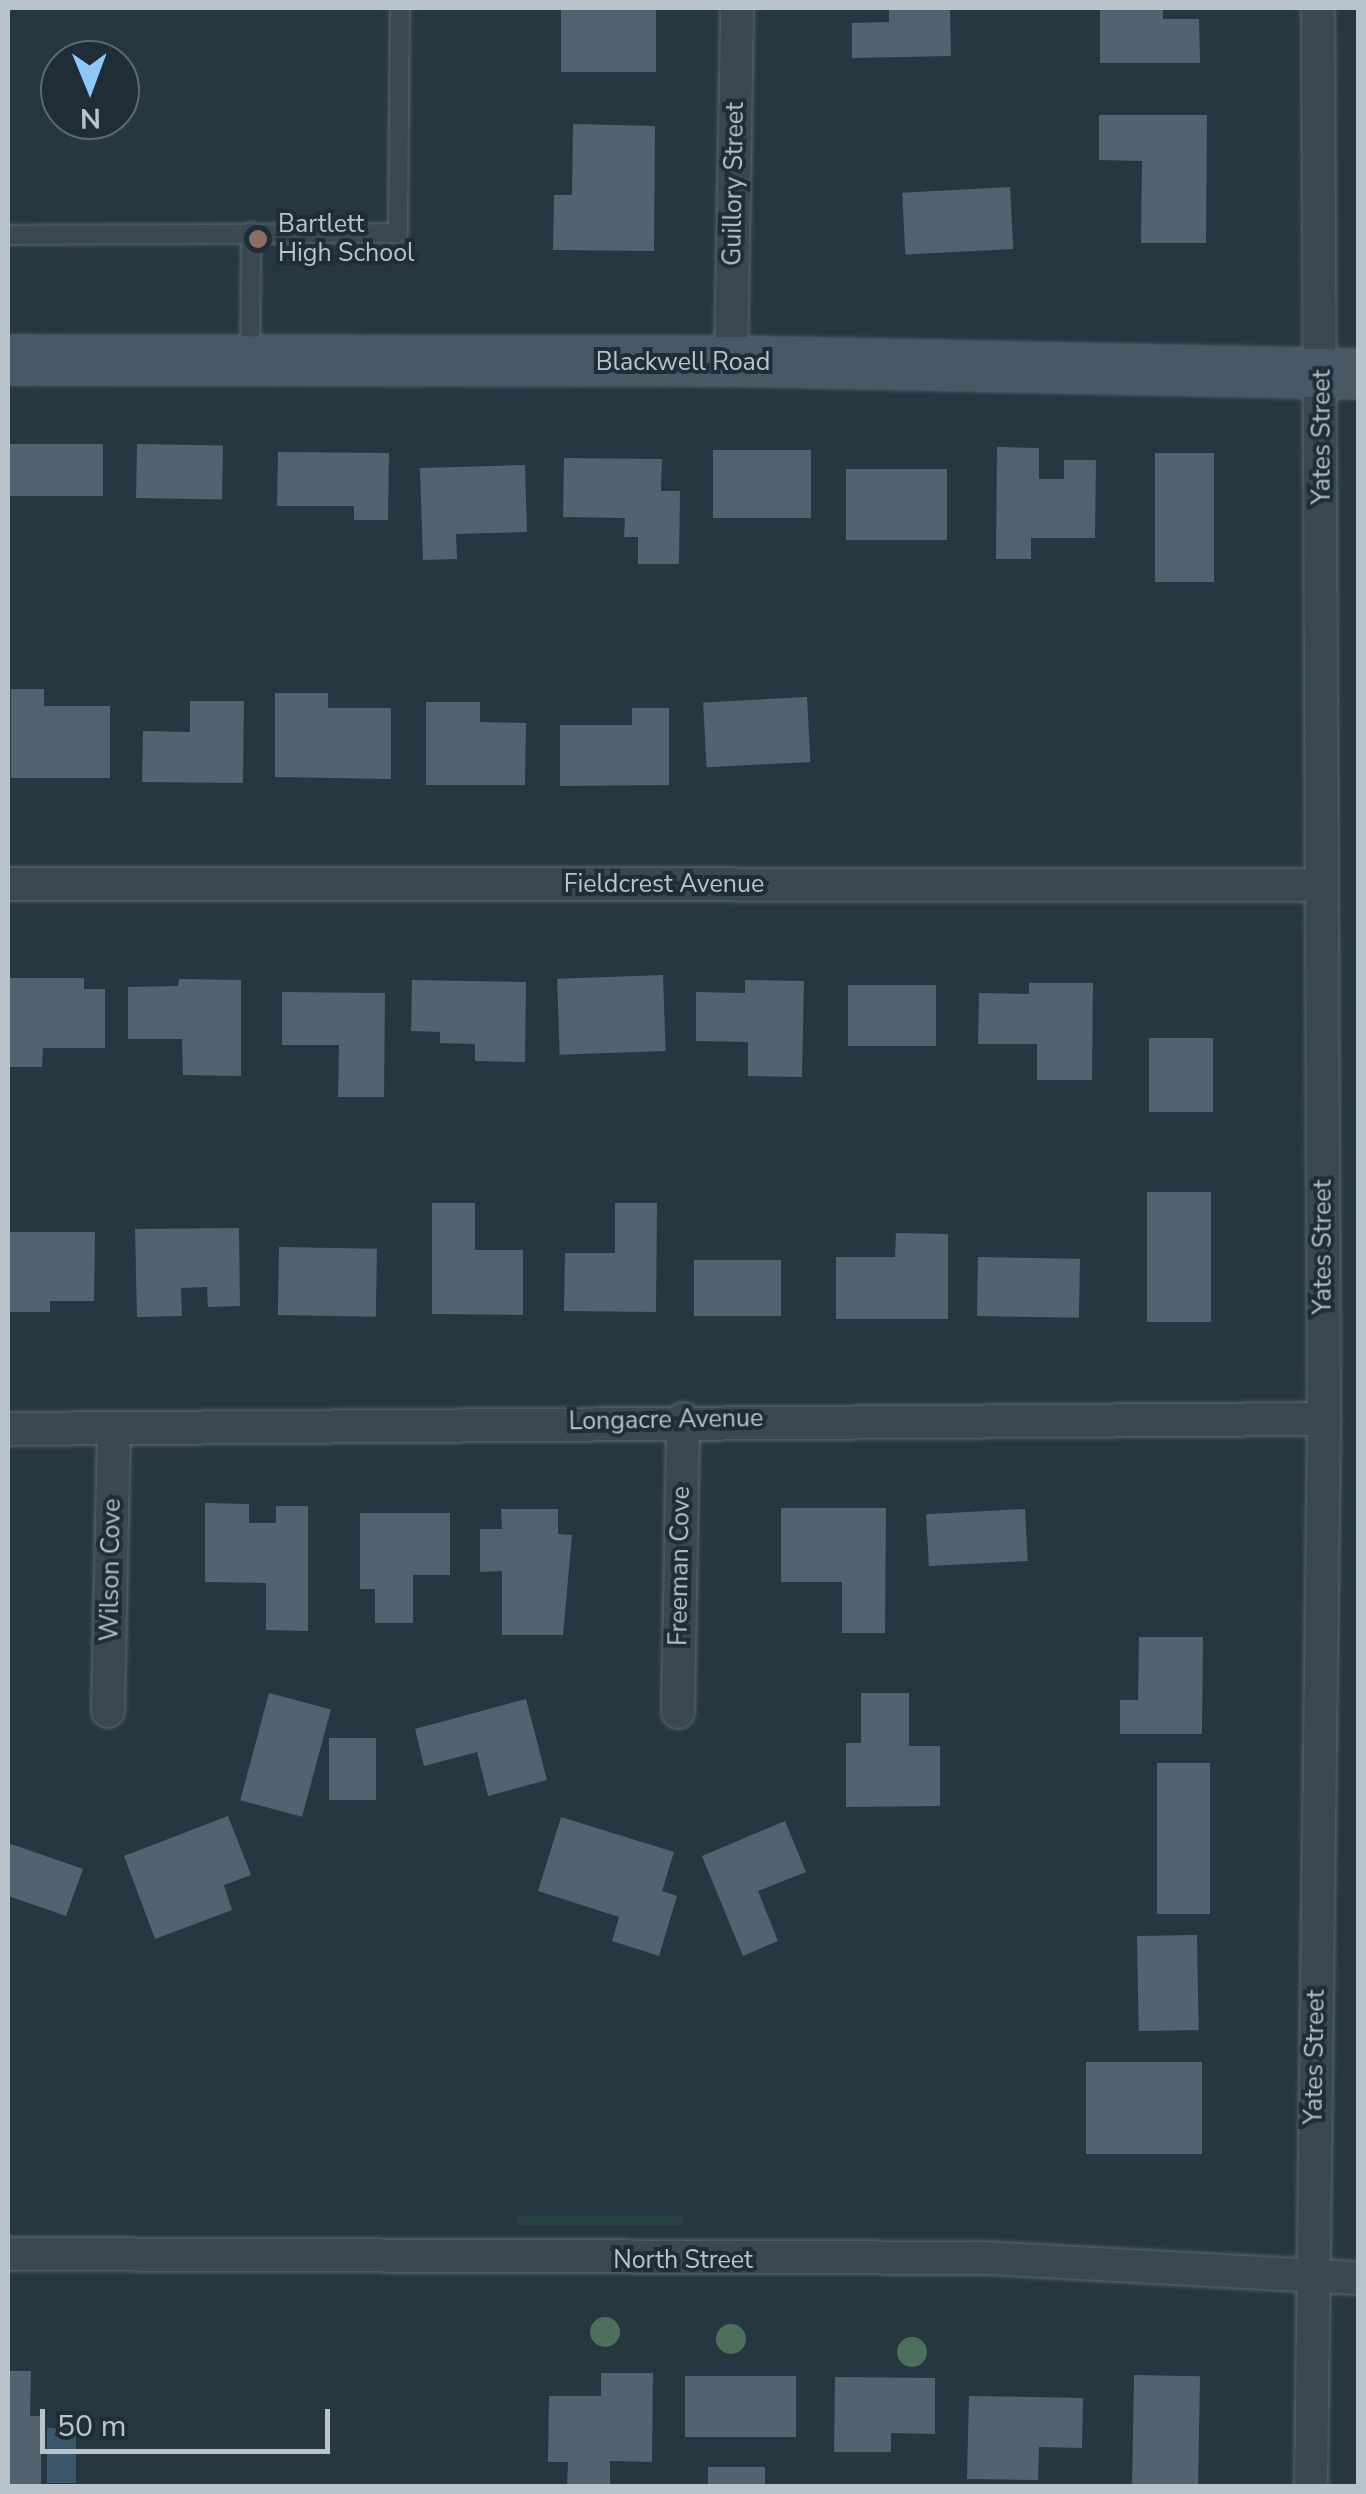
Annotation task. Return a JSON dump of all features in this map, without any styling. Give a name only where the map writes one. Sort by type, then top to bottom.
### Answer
[{"type":"street","name":"Guillory Street","points":[[731,361],[737,8]]},
{"type":"street","name":"Yates Street","points":[[1311,2486],[1324,1418],[1320,885],[1340,373],[1318,8]]},
{"type":"street","name":"Blackwell Road","points":[[8,360],[731,361],[1340,373]]},
{"type":"street","name":"Fieldcrest Avenue","points":[[8,884],[1320,885]]},
{"type":"street","name":"Longacre Avenue","points":[[8,1429],[683,1419],[1324,1418]]},
{"type":"street","name":"Freeman Cove","points":[[678,1712],[683,1419]]},
{"type":"street","name":"Wilson Cove","points":[[108,1712],[114,1429]]},
{"type":"street","name":"North Street","points":[[8,2254],[985,2258],[1312,2279],[1358,2278]]},
{"type":"lane","points":[[8,235],[398,233],[400,8]]},
{"type":"lane","points":[[250,359],[251,232]]},
{"type":"green space","points":[[517,2216],[682,2216],[682,2225],[517,2225]]},
{"type":"water","points":[[47,2428],[76,2428],[76,2483],[47,2483]]},
{"type":"building","points":[[561,8],[656,8],[656,72],[561,72]]},
{"type":"building","points":[[889,8],[950,8],[951,56],[852,58],[852,23],[889,22]]},
{"type":"building","points":[[1100,8],[1163,8],[1163,19],[1199,19],[1200,63],[1100,63]]},
{"type":"building","points":[[1099,115],[1207,115],[1206,243],[1141,243],[1142,161],[1099,160]]},
{"type":"building","points":[[573,124],[655,126],[654,251],[553,250],[554,195],[572,195]]},
{"type":"building","points":[[1010,187],[1013,249],[905,255],[902,193]]},
{"type":"building","points":[[8,444],[103,444],[103,496],[8,496]]},
{"type":"building","points":[[137,444],[223,446],[222,499],[136,498]]},
{"type":"building","points":[[997,447],[1039,448],[1039,479],[1064,479],[1064,460],[1096,460],[1095,538],[1031,538],[1031,559],[996,559]]},
{"type":"building","points":[[713,450],[811,450],[811,518],[713,518]]},
{"type":"building","points":[[278,452],[389,453],[388,520],[354,520],[354,506],[277,506]]},
{"type":"building","points":[[1155,453],[1214,453],[1214,582],[1155,582]]},
{"type":"building","points":[[564,458],[662,459],[661,491],[680,491],[679,564],[638,564],[638,537],[624,537],[625,518],[563,517]]},
{"type":"building","points":[[525,465],[527,532],[456,534],[457,559],[423,560],[420,468]]},
{"type":"building","points":[[846,469],[947,469],[947,540],[846,540]]},
{"type":"building","points":[[11,689],[44,689],[44,706],[110,706],[110,778],[11,778]]},
{"type":"building","points":[[275,693],[328,693],[328,708],[391,708],[391,779],[275,777]]},
{"type":"building","points":[[807,697],[810,762],[707,767],[703,702]]},
{"type":"building","points":[[190,701],[244,701],[243,783],[142,782],[143,731],[190,732]]},
{"type":"building","points":[[426,702],[480,702],[480,722],[526,723],[525,785],[426,785]]},
{"type":"building","points":[[632,708],[669,708],[669,785],[560,786],[560,725],[632,725]]},
{"type":"building","points":[[663,975],[666,1051],[560,1055],[557,979]]},
{"type":"building","points":[[8,978],[84,978],[84,989],[105,989],[105,1048],[43,1048],[42,1067],[8,1067]]},
{"type":"building","points":[[179,979],[241,980],[241,1076],[183,1075],[182,1039],[128,1039],[128,987],[178,986]]},
{"type":"building","points":[[412,980],[526,982],[525,1062],[475,1061],[475,1044],[440,1043],[440,1032],[411,1031]]},
{"type":"building","points":[[745,980],[804,981],[802,1077],[748,1076],[748,1042],[696,1041],[696,992],[745,993]]},
{"type":"building","points":[[1029,983],[1093,983],[1092,1080],[1037,1080],[1037,1044],[978,1044],[979,993],[1029,994]]},
{"type":"building","points":[[848,985],[936,985],[936,1046],[848,1046]]},
{"type":"building","points":[[282,992],[385,993],[384,1097],[338,1097],[339,1045],[282,1045]]},
{"type":"building","points":[[1149,1038],[1213,1038],[1213,1112],[1149,1112]]},
{"type":"building","points":[[1147,1192],[1211,1192],[1211,1322],[1147,1322]]},
{"type":"building","points":[[432,1203],[475,1203],[475,1250],[523,1250],[523,1315],[432,1314]]},
{"type":"building","points":[[615,1203],[657,1203],[656,1312],[564,1311],[565,1253],[615,1253]]},
{"type":"building","points":[[239,1228],[240,1306],[208,1307],[207,1287],[181,1288],[182,1316],[137,1317],[135,1229]]},
{"type":"building","points":[[8,1232],[95,1232],[94,1301],[50,1301],[50,1312],[8,1312]]},
{"type":"building","points":[[896,1233],[948,1234],[948,1319],[836,1319],[836,1257],[895,1257]]},
{"type":"building","points":[[279,1247],[377,1249],[376,1317],[278,1315]]},
{"type":"building","points":[[978,1257],[1080,1259],[1079,1318],[977,1316]]},
{"type":"building","points":[[694,1260],[781,1260],[781,1316],[694,1316]]},
{"type":"building","points":[[205,1503],[249,1504],[249,1523],[276,1523],[276,1506],[308,1506],[308,1631],[266,1630],[266,1583],[205,1582]]},
{"type":"building","points":[[781,1508],[886,1508],[885,1633],[842,1633],[842,1582],[781,1582]]},
{"type":"building","points":[[501,1509],[558,1509],[558,1534],[572,1535],[563,1635],[502,1635],[502,1571],[480,1572],[480,1529],[502,1529]]},
{"type":"building","points":[[1025,1509],[1028,1561],[929,1566],[926,1514]]},
{"type":"building","points":[[360,1513],[450,1513],[450,1575],[413,1575],[413,1623],[375,1623],[375,1589],[360,1589]]},
{"type":"building","points":[[1139,1637],[1203,1637],[1202,1734],[1120,1734],[1120,1700],[1138,1700]]},
{"type":"building","points":[[269,1693],[331,1710],[302,1817],[240,1800]]},
{"type":"building","points":[[861,1693],[909,1693],[909,1746],[940,1746],[940,1806],[846,1807],[846,1743],[861,1743]]},
{"type":"building","points":[[526,1699],[547,1780],[488,1796],[477,1752],[424,1766],[415,1729]]},
{"type":"building","points":[[329,1738],[376,1738],[376,1800],[329,1800]]},
{"type":"building","points":[[1157,1763],[1210,1763],[1210,1914],[1157,1914]]},
{"type":"building","points":[[228,1816],[251,1875],[224,1885],[232,1910],[155,1939],[124,1856]]},
{"type":"building","points":[[561,1817],[674,1852],[662,1891],[677,1896],[659,1956],[612,1941],[619,1917],[538,1891]]},
{"type":"building","points":[[785,1821],[806,1872],[758,1891],[778,1941],[743,1956],[702,1856]]},
{"type":"building","points":[[8,1843],[83,1869],[66,1916],[8,1896]]},
{"type":"building","points":[[1197,1935],[1199,2030],[1139,2031],[1137,1936]]},
{"type":"building","points":[[1086,2062],[1202,2062],[1202,2154],[1086,2154]]},
{"type":"building","points":[[8,2371],[31,2371],[30,2416],[41,2416],[41,2486],[8,2485]]},
{"type":"building","points":[[601,2373],[653,2373],[652,2462],[610,2461],[610,2486],[567,2486],[568,2462],[548,2462],[549,2396],[601,2396]]},
{"type":"building","points":[[1134,2375],[1200,2376],[1198,2486],[1132,2486]]},
{"type":"building","points":[[685,2376],[796,2376],[796,2437],[685,2437]]},
{"type":"building","points":[[835,2377],[935,2378],[935,2434],[891,2433],[891,2452],[834,2452]]},
{"type":"building","points":[[969,2396],[1083,2398],[1082,2448],[1039,2447],[1038,2480],[967,2479]]},
{"type":"building","points":[[708,2467],[765,2467],[765,2486],[708,2486]]},
{"type":"place","name":"Bartlett High School","points":[[258,239]]}]
